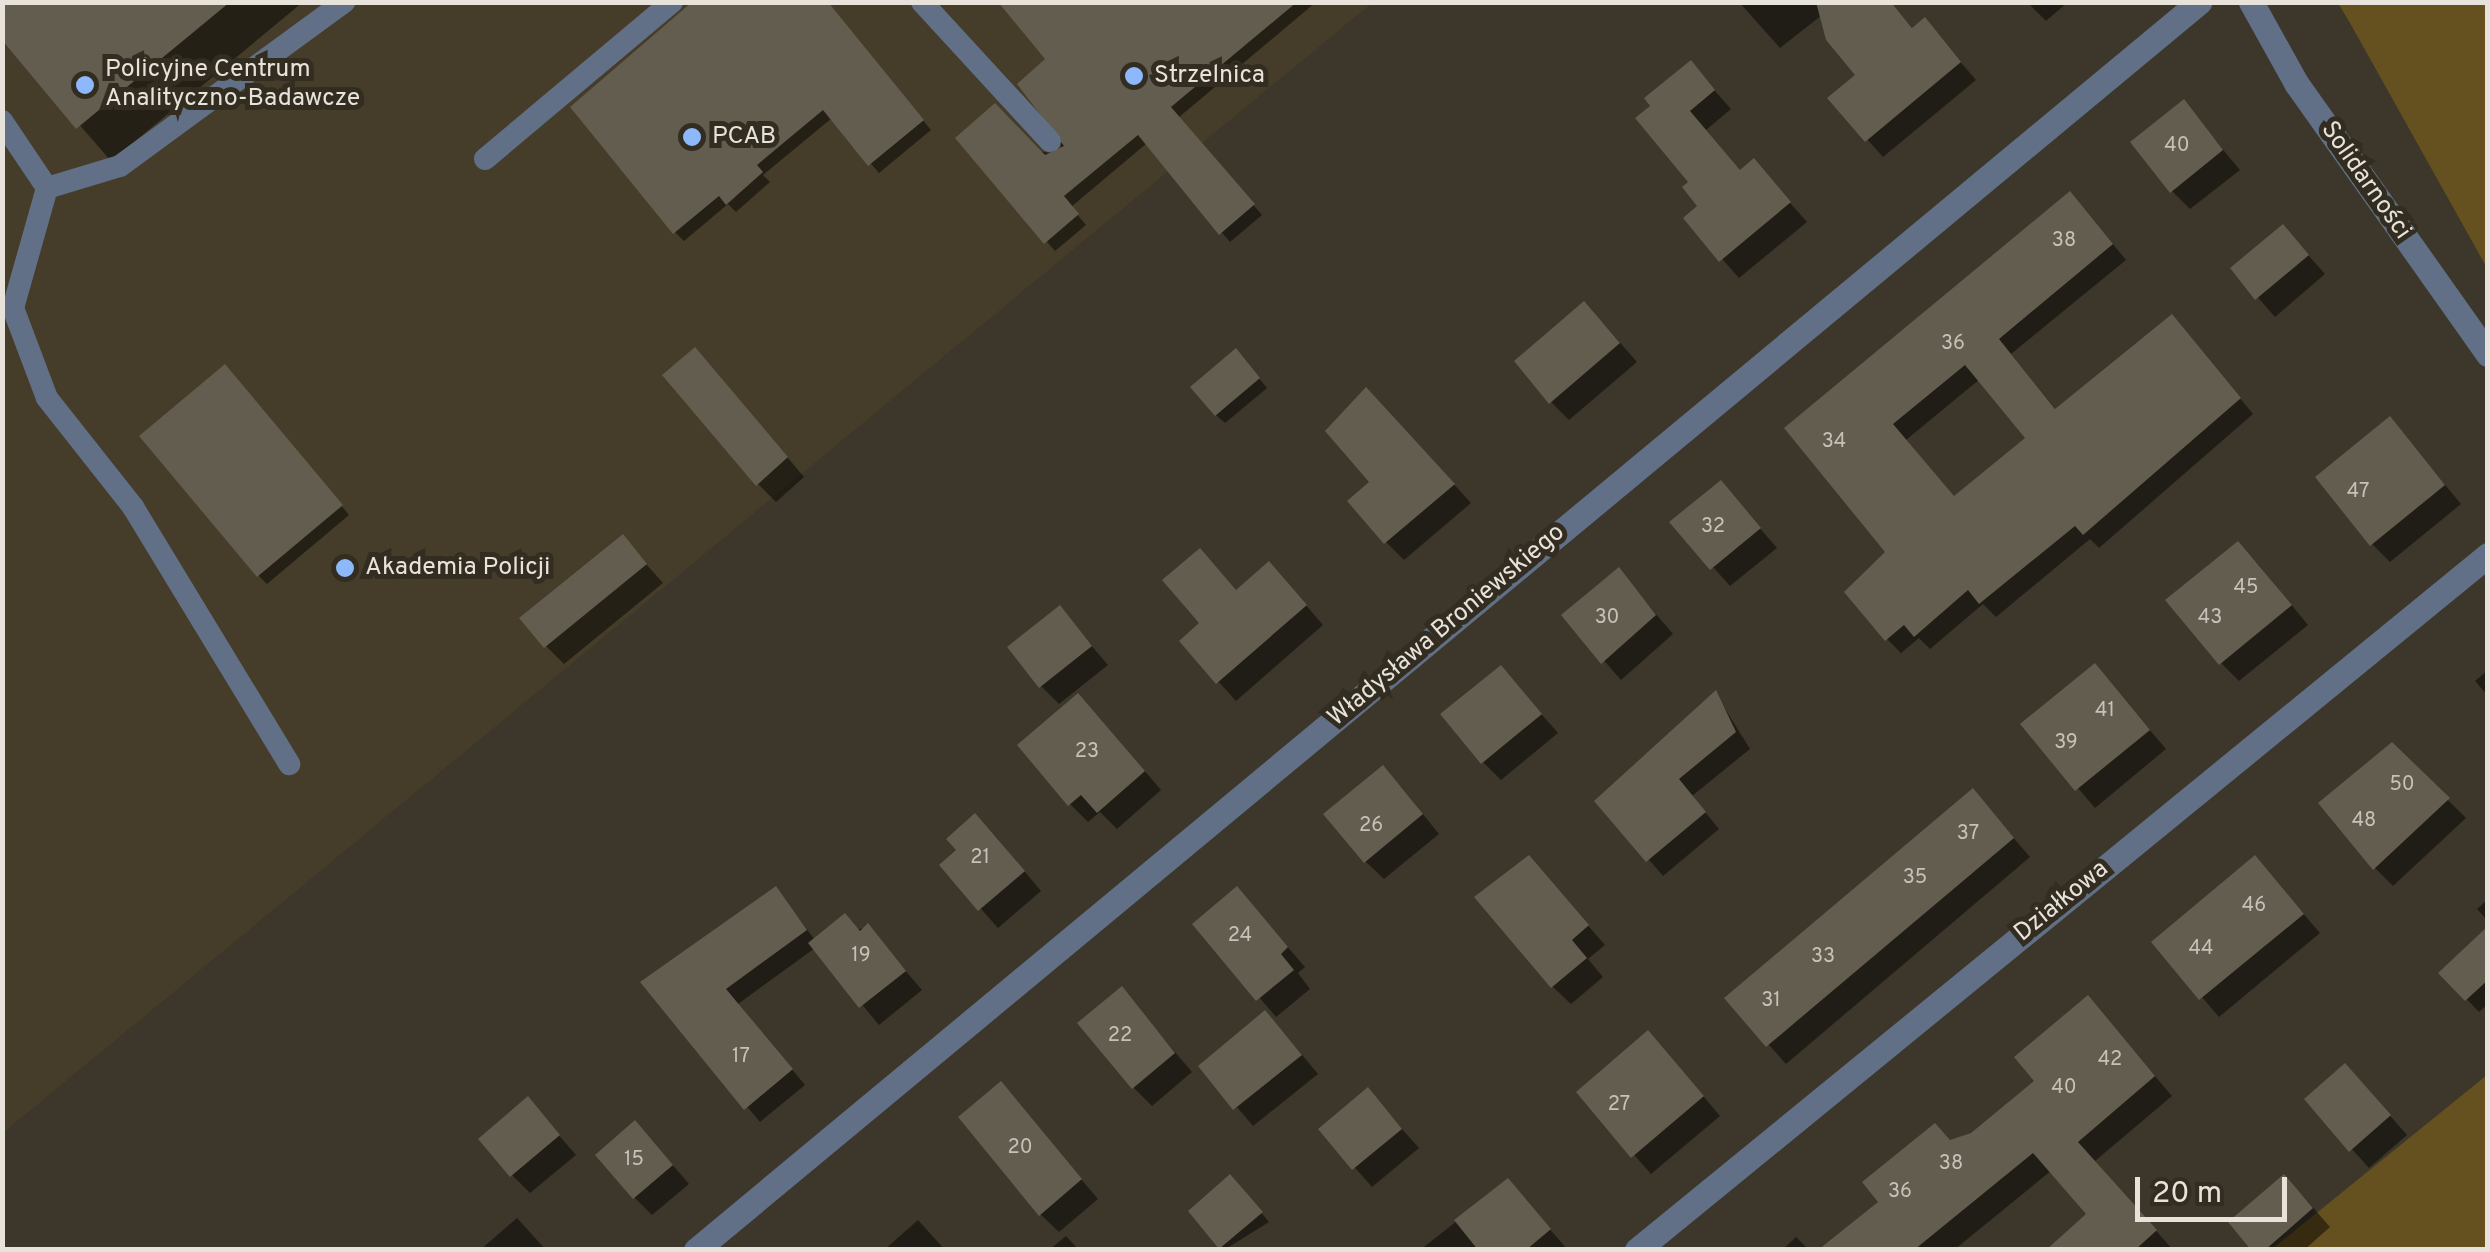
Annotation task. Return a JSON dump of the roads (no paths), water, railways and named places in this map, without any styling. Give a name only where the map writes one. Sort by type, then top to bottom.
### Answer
[{"type":"street","name":"Władysława Broniewskiego","points":[[696,1250],[2199,2]]},
{"type":"street","name":"Solidarności","points":[[2251,2],[2296,83],[2488,354]]},
{"type":"street","name":"Działkowa","points":[[1637,1250],[2488,555]]},
{"type":"lane","points":[[48,188],[120,166],[344,2]]},
{"type":"lane","points":[[485,158],[672,2]]},
{"type":"lane","points":[[922,2],[1050,141]]},
{"type":"lane","points":[[2,121],[48,188]]},
{"type":"lane","points":[[48,188],[8,308],[47,398],[134,506],[289,764]]},
{"type":"place","name":"Strzelnica","points":[[1134,76]]},
{"type":"place","name":"Policyjne Centrum Analityczno-Badawcze","points":[[85,85]]},
{"type":"place","name":"PCAB","points":[[692,137]]},
{"type":"place","name":"Akademia Policji","points":[[345,568]]}]
